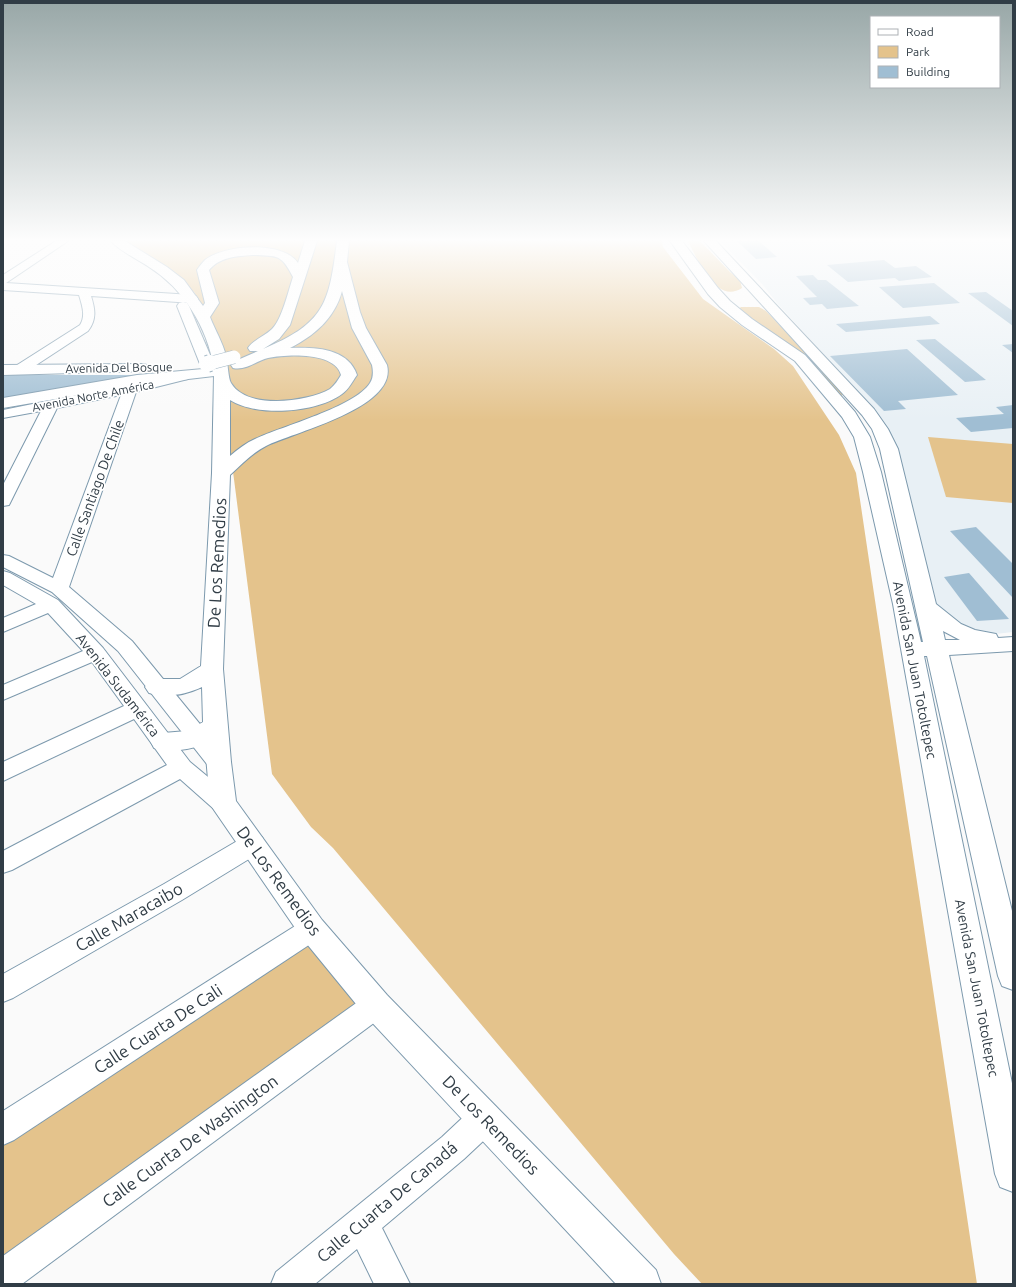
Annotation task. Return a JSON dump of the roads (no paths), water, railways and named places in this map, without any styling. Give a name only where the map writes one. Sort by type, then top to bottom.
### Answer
[{"type":"main road","points":[[203,317],[212,303],[211,301]]},
{"type":"main road","points":[[236,361],[277,334],[283,325],[290,301]]},
{"type":"main road","points":[[265,354],[288,344],[316,324],[326,313],[331,301]]},
{"type":"main road","points":[[221,473],[257,444],[274,435],[339,411],[357,402],[371,392],[379,382],[381,372],[377,358],[359,327],[352,301]]},
{"type":"main road","name":"Avenida San Juan Totoltepec","points":[[742,301],[747,322],[800,358],[849,415],[862,437],[872,472],[897,581],[1013,1174]]},
{"type":"main road","name":"Avenida San Juan Totoltepec","points":[[761,301],[766,302],[868,412],[880,430],[889,449],[1013,976]]},
{"type":"main road","points":[[188,302],[203,317],[215,368],[229,392],[239,399],[255,404],[275,406],[296,405],[317,400],[334,393],[344,384],[348,375],[346,366],[336,359],[322,354],[304,351],[265,354],[236,361]]},
{"type":"main road","name":"Avenida Norte América","points":[[3,403],[137,380],[183,376],[236,361]]},
{"type":"main road","name":"De Los Remedios","points":[[207,732],[212,669],[221,473],[215,368]]},
{"type":"main road","name":"Avenida Del Bosque","points":[[3,370],[215,368]]},
{"type":"main road","points":[[926,606],[945,624],[965,634],[1013,643]]},
{"type":"main road","points":[[911,650],[1013,643]]},
{"type":"main road","points":[[158,687],[175,688],[187,686],[212,669]]},
{"type":"main road","points":[[163,742],[183,742],[207,732]]},
{"type":"main road","name":"De Los Remedios","points":[[218,762],[224,803],[312,929],[376,1005],[642,1284]]},
{"type":"street","points":[[19,370],[77,333],[89,323],[90,318],[86,301]]},
{"type":"street","points":[[179,301],[188,302],[215,368]]},
{"type":"street","name":"Avenida Norte América","points":[[3,414],[129,388],[158,384],[183,376]]},
{"type":"street","name":"Calle Santiago De Chile","points":[[55,596],[128,396],[129,388]]},
{"type":"street","points":[[3,501],[50,405]]},
{"type":"street","name":"Avenida Sudamérica","points":[[3,564],[55,596],[125,646],[158,687],[207,732],[218,762]]},
{"type":"street","points":[[3,626],[55,596]]},
{"type":"street","name":"Avenida Sudamérica","points":[[55,596],[182,768],[224,803]]},
{"type":"street","points":[[3,693],[96,653]]},
{"type":"street","points":[[3,772],[137,708]]},
{"type":"street","points":[[3,863],[182,768]]},
{"type":"street","name":"Calle Maracaibo","points":[[3,989],[173,892],[253,844]]},
{"type":"street","name":"Calle Cuarta De Cali","points":[[3,1129],[312,929]]},
{"type":"street","name":"Calle Cuarta De Washington","points":[[3,1277],[376,1005]]},
{"type":"street","name":"Calle Cuarta De Canadá","points":[[288,1284],[453,1148],[485,1118]]},
{"type":"street","points":[[362,1224],[393,1284]]}]
